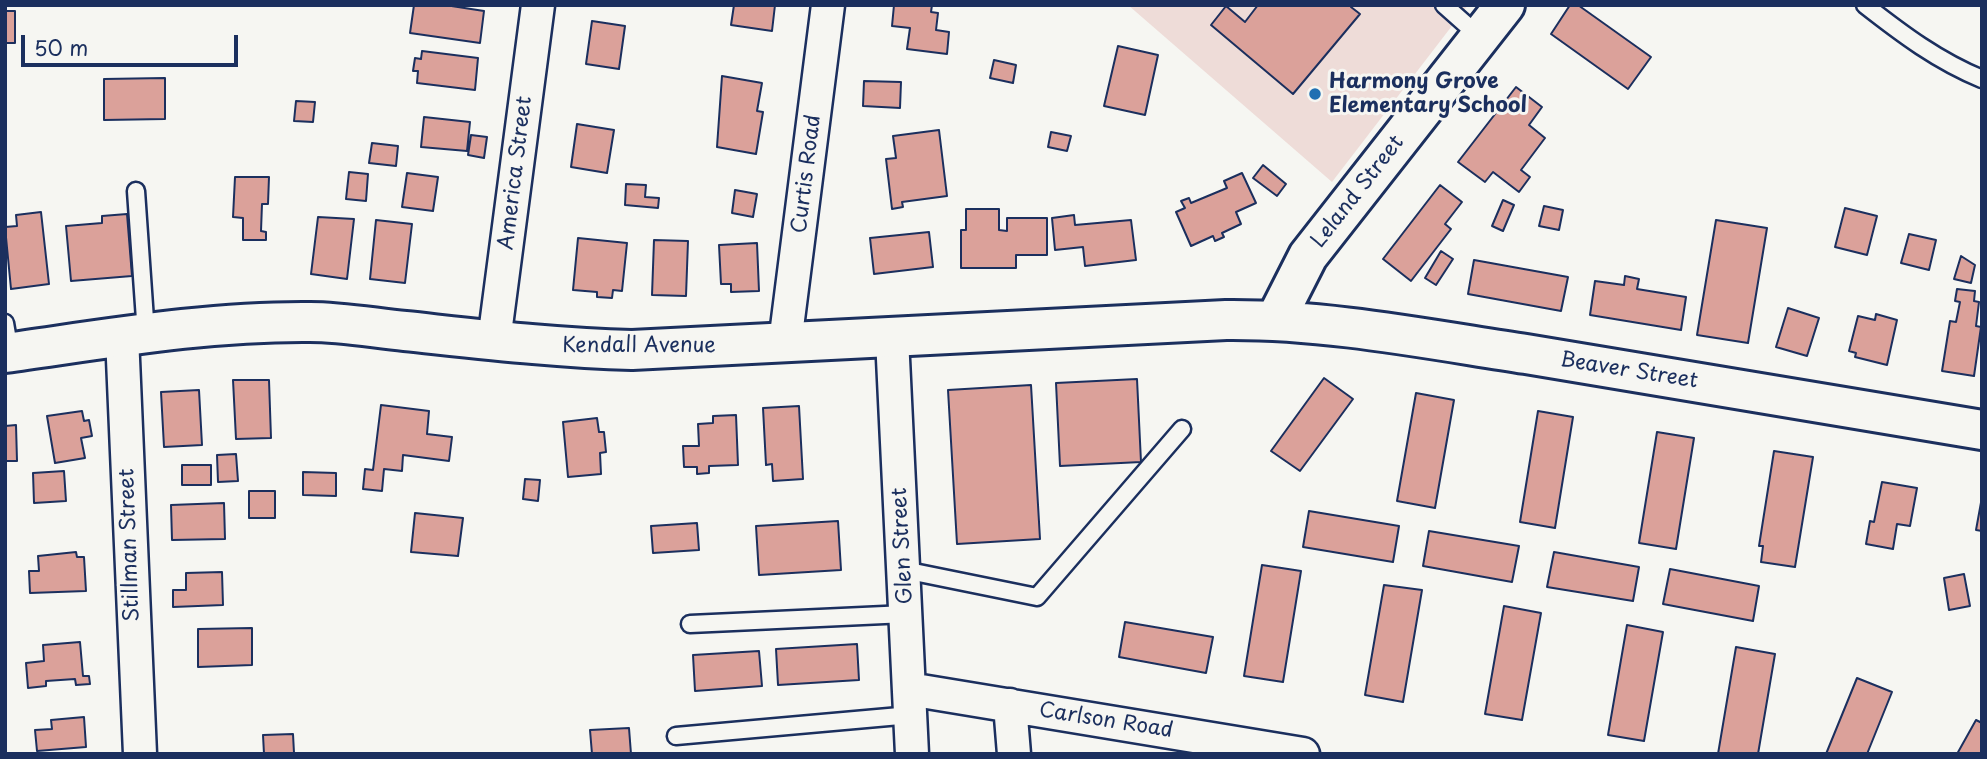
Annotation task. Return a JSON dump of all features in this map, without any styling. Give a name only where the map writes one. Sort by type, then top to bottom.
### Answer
[{"type":"main road","name":"Leland Street","points":[[1275,321],[1308,256],[1505,5]]},
{"type":"main road","name":"Kendall Avenue","points":[[7,343],[134,335],[239,324],[313,321],[494,341],[632,350],[1226,320],[1275,321]]},
{"type":"main road","name":"Beaver Street","points":[[1275,321],[1436,340],[1982,430]]},
{"type":"street","name":"America Street","points":[[494,341],[538,5]]},
{"type":"street","name":"Curtis Road","points":[[785,343],[828,5]]},
{"type":"street","name":"Stillman Street","points":[[134,335],[140,754]]},
{"type":"street","name":"Glen Street","points":[[892,338],[912,754]]},
{"type":"street","name":"Carlson Road","points":[[910,702],[1010,705],[1303,754]]},
{"type":"street","points":[[1010,705],[1014,754]]},
{"type":"lane","points":[[1444,5],[1480,37]]},
{"type":"lane","points":[[1865,5],[1907,38],[1951,66],[1982,79]]},
{"type":"lane","points":[[134,335],[136,191]]},
{"type":"lane","points":[[904,570],[1037,597],[1182,429]]},
{"type":"lane","points":[[691,624],[906,614]]},
{"type":"lane","points":[[676,736],[910,702]]},
{"type":"shaded area","name":"Harmony Grove Elementary School","points":[[1128,5],[1468,5],[1332,182]]},
{"type":"building","points":[[414,5],[445,5],[484,11],[480,43],[410,33]]},
{"type":"building","points":[[734,5],[775,5],[772,31],[731,25]]},
{"type":"building","points":[[894,5],[932,5],[931,12],[938,13],[936,30],[949,32],[947,54],[907,49],[910,28],[892,26]]},
{"type":"building","points":[[1258,5],[1353,5],[1351,7],[1360,14],[1293,94],[1211,25],[1226,6],[1245,22]]},
{"type":"building","points":[[1570,5],[1578,5],[1651,57],[1628,89],[1551,34]]},
{"type":"building","points":[[5,11],[15,11],[15,43],[5,43]]},
{"type":"building","points":[[592,21],[625,26],[619,69],[586,64]]},
{"type":"building","points":[[1118,46],[1158,55],[1145,115],[1104,106]]},
{"type":"building","points":[[422,51],[478,58],[475,90],[417,83],[418,71],[413,71],[415,58],[421,59]]},
{"type":"building","points":[[994,60],[1016,65],[1013,83],[990,78]]},
{"type":"building","points":[[722,76],[762,83],[757,111],[763,112],[756,154],[717,147]]},
{"type":"building","points":[[165,78],[165,119],[104,120],[104,79]]},
{"type":"building","points":[[864,81],[901,82],[900,108],[863,106]]},
{"type":"building","points":[[1516,87],[1542,107],[1529,125],[1545,138],[1521,170],[1530,177],[1519,192],[1493,172],[1485,182],[1458,162]]},
{"type":"building","points":[[296,101],[315,102],[313,122],[294,121]]},
{"type":"building","points":[[424,117],[470,122],[467,151],[421,147]]},
{"type":"building","points":[[577,124],[614,130],[607,173],[571,167]]},
{"type":"building","points":[[939,130],[947,196],[902,202],[903,207],[892,209],[886,159],[896,158],[893,136]]},
{"type":"building","points":[[1051,132],[1071,136],[1067,151],[1048,147]]},
{"type":"building","points":[[471,135],[487,137],[484,158],[468,155]]},
{"type":"building","points":[[372,143],[398,146],[396,166],[369,163]]},
{"type":"building","points":[[1263,165],[1286,184],[1277,196],[1253,178]]},
{"type":"building","points":[[349,172],[368,174],[366,201],[346,199]]},
{"type":"building","points":[[407,173],[438,177],[433,211],[402,207]]},
{"type":"building","points":[[1242,173],[1256,203],[1236,212],[1241,224],[1222,233],[1224,237],[1215,241],[1213,236],[1191,246],[1176,212],[1185,208],[1181,201],[1189,198],[1191,203],[1227,188],[1224,181]]},
{"type":"building","points":[[235,177],[269,177],[268,204],[262,204],[261,231],[266,232],[266,240],[243,240],[243,218],[233,217]]},
{"type":"building","points":[[626,184],[646,185],[645,197],[659,198],[658,208],[625,205]]},
{"type":"building","points":[[1440,185],[1462,202],[1445,224],[1451,229],[1411,281],[1383,259]]},
{"type":"building","points":[[735,190],[757,194],[753,217],[732,213]]},
{"type":"building","points":[[1503,200],[1514,205],[1503,231],[1492,226]]},
{"type":"building","points":[[1544,206],[1563,210],[1559,230],[1539,226]]},
{"type":"building","points":[[1845,208],[1877,216],[1867,255],[1835,247]]},
{"type":"building","points":[[966,209],[999,209],[999,230],[1007,231],[1007,218],[1047,218],[1047,255],[1016,255],[1016,268],[961,268],[961,230],[966,230]]},
{"type":"building","points":[[41,212],[49,284],[11,289],[5,227],[17,226],[16,215]]},
{"type":"building","points":[[127,214],[132,276],[71,281],[66,226],[102,223],[102,216]]},
{"type":"building","points":[[1074,215],[1075,225],[1131,220],[1136,260],[1085,266],[1083,247],[1055,250],[1052,218]]},
{"type":"building","points":[[318,217],[354,219],[347,279],[311,274]]},
{"type":"building","points":[[376,220],[412,224],[405,283],[370,279]]},
{"type":"building","points":[[1716,220],[1767,228],[1748,343],[1697,335]]},
{"type":"building","points":[[929,232],[933,267],[874,274],[870,238]]},
{"type":"building","points":[[1909,234],[1936,240],[1929,270],[1901,263]]},
{"type":"building","points":[[578,238],[627,243],[622,291],[613,290],[612,298],[597,297],[597,292],[573,290]]},
{"type":"building","points":[[654,240],[688,241],[686,296],[652,295]]},
{"type":"building","points":[[757,243],[759,291],[731,292],[731,284],[721,284],[719,245]]},
{"type":"building","points":[[1441,251],[1453,259],[1436,285],[1425,278]]},
{"type":"building","points":[[1961,256],[1975,265],[1971,283],[1954,279]]},
{"type":"building","points":[[1474,260],[1568,277],[1561,311],[1468,294]]},
{"type":"building","points":[[1625,276],[1639,279],[1637,289],[1686,297],[1681,330],[1590,315],[1595,281],[1624,285]]},
{"type":"building","points":[[1957,289],[1975,291],[1974,301],[1979,302],[1976,326],[1981,327],[1974,376],[1942,371],[1950,321],[1956,322],[1960,302],[1955,301]]},
{"type":"building","points":[[1788,308],[1819,318],[1807,356],[1776,347]]},
{"type":"building","points":[[1876,314],[1897,320],[1887,365],[1855,357],[1856,353],[1849,351],[1858,316],[1875,320]]},
{"type":"building","points":[[1324,378],[1353,399],[1300,471],[1271,451]]},
{"type":"building","points":[[1137,379],[1141,462],[1060,466],[1056,383]]},
{"type":"building","points":[[233,380],[269,380],[271,438],[236,439]]},
{"type":"building","points":[[1031,385],[1040,539],[957,544],[948,390]]},
{"type":"building","points":[[199,390],[202,445],[164,447],[161,392]]},
{"type":"building","points":[[1416,393],[1454,400],[1435,508],[1397,501]]},
{"type":"building","points":[[381,405],[429,411],[427,434],[452,437],[449,461],[403,455],[402,471],[384,469],[382,491],[363,489],[365,469],[373,470]]},
{"type":"building","points":[[799,406],[803,479],[773,481],[772,464],[766,465],[763,408]]},
{"type":"building","points":[[82,411],[84,421],[89,420],[92,436],[81,438],[85,458],[55,463],[47,416]]},
{"type":"building","points":[[1538,411],[1573,417],[1555,528],[1520,522]]},
{"type":"building","points":[[736,415],[738,465],[709,466],[709,473],[697,474],[697,467],[684,467],[683,446],[699,446],[698,424],[713,423],[713,416]]},
{"type":"building","points":[[597,418],[599,432],[604,432],[606,452],[600,453],[601,474],[568,477],[563,422]]},
{"type":"building","points":[[16,425],[17,461],[5,461],[5,426]]},
{"type":"building","points":[[1657,432],[1694,438],[1676,549],[1639,543]]},
{"type":"building","points":[[1774,451],[1813,457],[1795,567],[1761,562],[1763,546],[1759,546]]},
{"type":"building","points":[[236,454],[238,481],[218,482],[217,455]]},
{"type":"building","points":[[182,465],[211,465],[211,485],[182,485]]},
{"type":"building","points":[[64,471],[66,501],[34,503],[33,473]]},
{"type":"building","points":[[303,472],[336,473],[336,496],[303,495]]},
{"type":"building","points":[[525,479],[540,480],[538,501],[523,499]]},
{"type":"building","points":[[1882,482],[1917,488],[1910,526],[1897,524],[1893,549],[1866,544],[1870,521],[1874,522]]},
{"type":"building","points":[[249,491],[275,491],[275,518],[249,518]]},
{"type":"building","points":[[1982,497],[1982,531],[1976,530]]},
{"type":"building","points":[[224,503],[225,539],[172,540],[171,505]]},
{"type":"building","points":[[1309,511],[1399,526],[1393,562],[1303,547]]},
{"type":"building","points":[[415,513],[463,518],[458,556],[411,552]]},
{"type":"building","points":[[838,521],[841,570],[759,575],[756,526]]},
{"type":"building","points":[[697,523],[699,550],[653,553],[651,526]]},
{"type":"building","points":[[1429,531],[1519,546],[1512,582],[1423,566]]},
{"type":"building","points":[[76,552],[77,557],[84,557],[86,591],[30,593],[29,571],[39,571],[38,556]]},
{"type":"building","points":[[1554,552],[1639,567],[1633,601],[1547,587]]},
{"type":"building","points":[[1262,565],[1301,571],[1283,682],[1244,676]]},
{"type":"building","points":[[1670,569],[1759,586],[1753,621],[1663,604]]},
{"type":"building","points":[[222,572],[223,605],[173,607],[173,590],[186,590],[186,573]]},
{"type":"building","points":[[1964,574],[1970,606],[1949,610],[1944,578]]},
{"type":"building","points":[[1384,585],[1422,590],[1403,702],[1365,695]]},
{"type":"building","points":[[1504,606],[1541,613],[1522,720],[1485,714]]},
{"type":"building","points":[[1125,622],[1213,637],[1206,673],[1119,657]]},
{"type":"building","points":[[1627,625],[1663,632],[1644,741],[1608,735]]},
{"type":"building","points":[[252,628],[252,665],[198,667],[198,629]]},
{"type":"building","points":[[80,642],[83,676],[89,676],[90,684],[76,685],[75,679],[46,681],[46,686],[28,688],[26,663],[44,661],[43,645]]},
{"type":"building","points":[[857,644],[859,680],[778,685],[776,649]]},
{"type":"building","points":[[1736,647],[1775,654],[1758,754],[1718,754]]},
{"type":"building","points":[[759,651],[762,686],[695,691],[693,655]]},
{"type":"building","points":[[1857,678],[1892,692],[1867,754],[1826,754]]},
{"type":"building","points":[[84,717],[86,747],[37,751],[35,730],[52,729],[51,720]]},
{"type":"building","points":[[1976,720],[1982,723],[1982,754],[1957,754]]},
{"type":"building","points":[[629,728],[631,754],[592,754],[590,730]]},
{"type":"building","points":[[293,734],[294,753],[264,754],[263,735]]},
{"type":"place","name":"Harmony Grove Elementary School","points":[[1315,94]]}]
